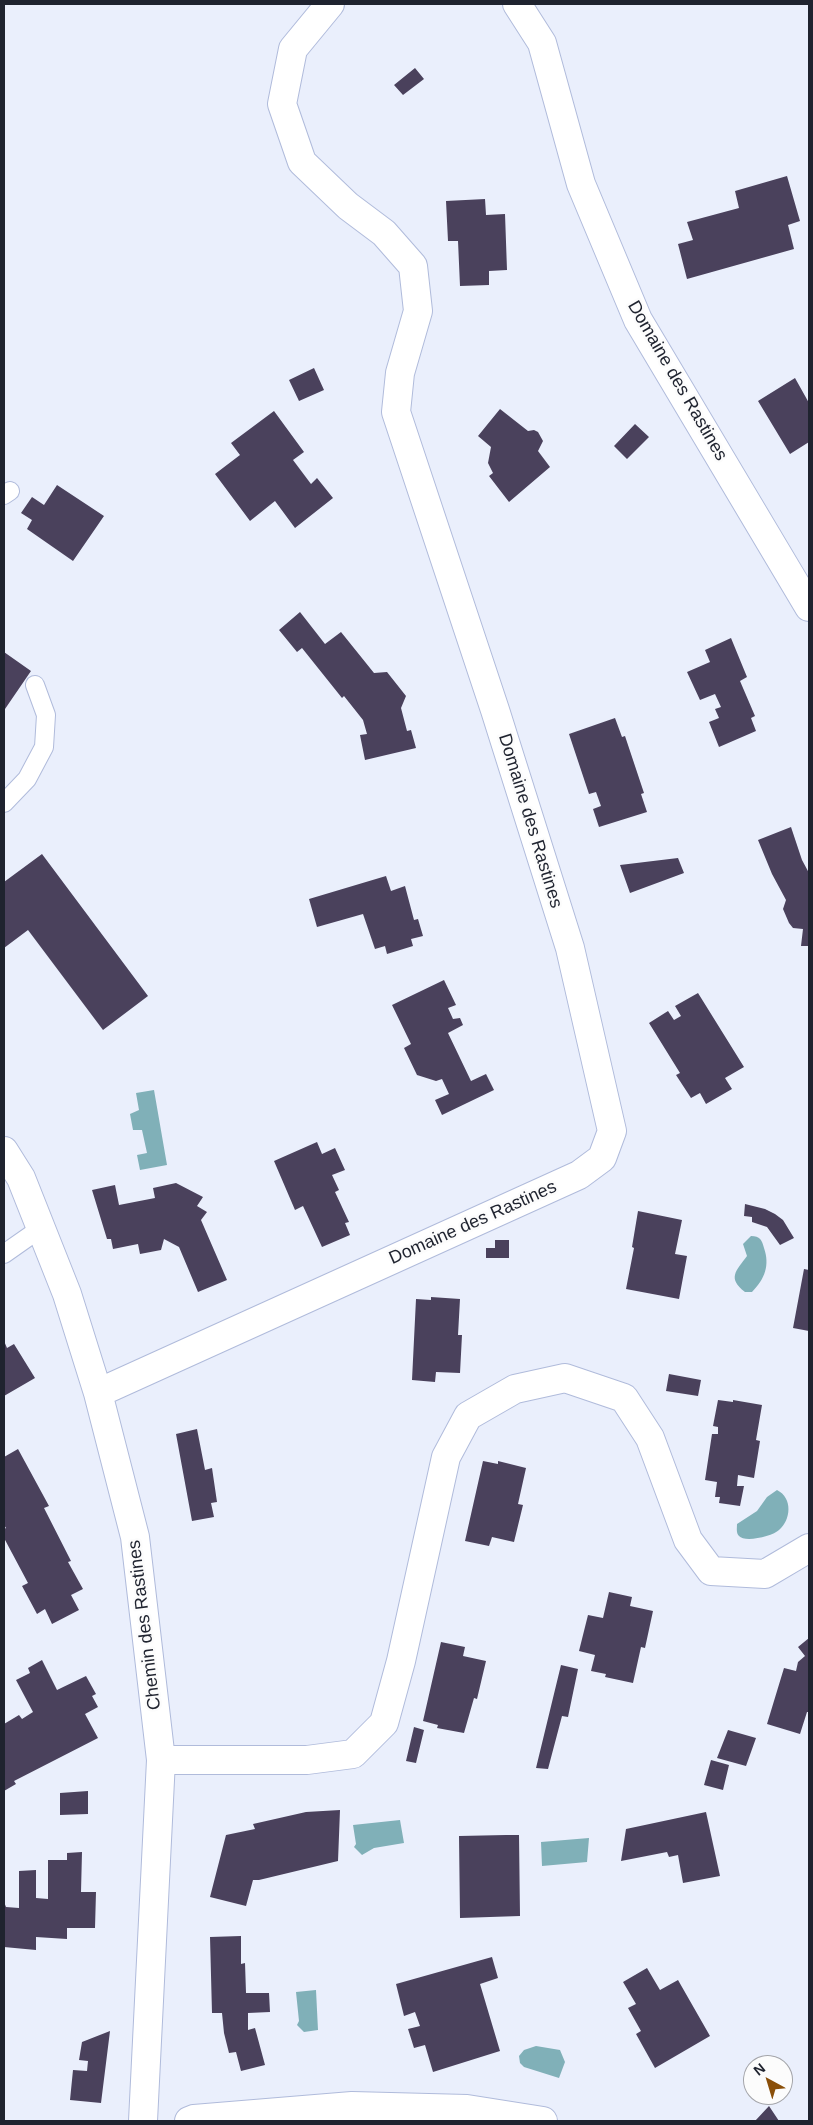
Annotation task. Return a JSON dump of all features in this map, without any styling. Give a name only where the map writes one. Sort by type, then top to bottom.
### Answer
[{"type":"street","name":"Domaine des Rastines","points":[[98,1393],[579,1175],[602,1158],[612,1131],[570,948],[495,710],[396,412],[400,373],[418,310],[413,266],[384,233],[348,206],[302,162],[282,104],[293,49],[330,4]]},
{"type":"street","name":"Domaine des Rastines","points":[[517,4],[542,43],[581,184],[638,320],[809,606]]},
{"type":"street","name":"Chemin des Rastines","points":[[4,1151],[21,1178],[67,1294],[98,1393],[135,1537],[161,1760],[143,2121]]},
{"type":"street","points":[[161,1760],[307,1760],[352,1754],[384,1723],[401,1661],[446,1457],[468,1416],[515,1389],[565,1378],[624,1398],[650,1438],[688,1540],[710,1571],[765,1574],[809,1548]]},
{"type":"street","points":[[189,2121],[194,2119],[352,2106],[467,2109],[543,2121]]},
{"type":"lane","points":[[4,803],[27,779],[44,747],[46,716],[35,685]]},
{"type":"lane","points":[[4,1254],[41,1228]]},
{"type":"water","points":[[154,1090],[167,1165],[140,1170],[137,1155],[147,1153],[142,1130],[133,1130],[130,1114],[139,1110],[136,1093]]},
{"type":"water","points":[[751,1236],[759,1238],[763,1245],[766,1254],[766,1266],[763,1277],[752,1292],[745,1292],[736,1283],[735,1274],[747,1256],[743,1244]]},
{"type":"water","points":[[777,1490],[786,1498],[788,1504],[788,1515],[783,1526],[776,1532],[759,1538],[747,1539],[739,1536],[737,1524],[757,1511],[767,1497]]},
{"type":"water","points":[[400,1820],[404,1843],[374,1848],[362,1855],[354,1847],[356,1844],[353,1825]]},
{"type":"water","points":[[589,1838],[587,1862],[542,1866],[541,1842]]},
{"type":"water","points":[[316,1990],[318,2030],[304,2032],[297,2025],[299,2021],[296,1992]]},
{"type":"water","points":[[536,2046],[560,2050],[565,2062],[559,2078],[524,2067],[520,2063],[519,2056],[524,2050]]},
{"type":"building","points":[[415,68],[424,79],[403,95],[394,85]]},
{"type":"building","points":[[787,176],[800,221],[788,225],[794,249],[687,279],[678,244],[693,240],[687,222],[739,208],[735,191]]},
{"type":"building","points":[[485,199],[486,215],[505,214],[507,270],[489,271],[489,285],[460,286],[458,241],[448,241],[446,201]]},
{"type":"building","points":[[314,368],[324,390],[299,401],[289,380]]},
{"type":"building","points":[[795,378],[809,403],[809,442],[790,454],[758,401]]},
{"type":"building","points":[[500,409],[528,431],[534,430],[538,432],[543,441],[538,451],[550,467],[509,502],[489,476],[493,473],[488,463],[491,447],[478,436]]},
{"type":"building","points":[[274,411],[304,452],[293,460],[311,484],[317,478],[333,498],[295,528],[275,501],[250,521],[215,474],[240,455],[231,443]]},
{"type":"building","points":[[635,424],[649,437],[627,459],[614,446]]},
{"type":"building","points":[[57,485],[104,516],[73,561],[27,529],[32,520],[21,513],[32,497],[44,505]]},
{"type":"building","points":[[300,612],[325,644],[341,632],[374,673],[387,672],[406,696],[401,708],[407,731],[411,730],[416,748],[365,760],[360,735],[367,734],[363,720],[344,696],[342,698],[302,648],[297,652],[279,630]]},
{"type":"building","points":[[731,638],[747,677],[740,681],[755,716],[751,718],[756,731],[719,747],[709,722],[719,718],[715,709],[721,707],[715,694],[700,700],[687,672],[710,662],[705,650]]},
{"type":"building","points":[[4,652],[31,671],[5,709],[4,709]]},
{"type":"building","points":[[615,718],[622,737],[625,736],[644,793],[641,794],[647,812],[599,827],[593,809],[601,806],[596,792],[589,794],[569,734]]},
{"type":"building","points":[[791,827],[802,860],[809,873],[809,946],[801,946],[803,929],[793,928],[789,923],[783,909],[786,900],[772,874],[758,840]]},
{"type":"building","points":[[42,854],[148,996],[103,1030],[28,930],[4,948],[4,882]]},
{"type":"building","points":[[678,858],[684,873],[630,893],[620,865]]},
{"type":"building","points":[[386,876],[391,891],[405,886],[414,920],[418,919],[423,936],[411,939],[413,946],[387,954],[385,946],[375,949],[363,914],[317,927],[309,899]]},
{"type":"building","points":[[444,980],[456,1005],[448,1008],[453,1019],[460,1018],[463,1025],[448,1033],[471,1081],[486,1074],[494,1090],[442,1115],[435,1100],[449,1094],[442,1079],[436,1081],[417,1075],[404,1048],[411,1044],[392,1005]]},
{"type":"building","points":[[698,993],[744,1067],[725,1078],[732,1089],[706,1104],[700,1093],[691,1098],[676,1075],[680,1073],[649,1023],[668,1011],[674,1020],[681,1016],[675,1006]]},
{"type":"building","points":[[317,1142],[322,1154],[335,1148],[345,1170],[332,1175],[339,1190],[335,1192],[349,1222],[345,1223],[350,1235],[322,1247],[303,1206],[295,1210],[274,1161]]},
{"type":"building","points":[[176,1183],[203,1197],[197,1206],[207,1212],[201,1220],[227,1280],[198,1292],[179,1247],[164,1239],[161,1250],[140,1254],[138,1244],[113,1249],[111,1239],[107,1239],[92,1190],[115,1185],[119,1205],[155,1198],[153,1188]]},
{"type":"building","points":[[745,1204],[765,1209],[775,1214],[783,1220],[794,1238],[780,1245],[767,1227],[752,1222],[752,1217],[744,1216]]},
{"type":"building","points":[[638,1211],[682,1220],[675,1254],[687,1256],[679,1299],[626,1289],[634,1248],[632,1247]]},
{"type":"building","points":[[495,1240],[509,1240],[509,1258],[486,1258],[486,1248],[495,1248]]},
{"type":"building","points":[[804,1269],[809,1270],[809,1331],[793,1328]]},
{"type":"building","points":[[431,1297],[460,1299],[458,1335],[462,1335],[460,1373],[436,1372],[435,1382],[412,1380],[416,1299],[431,1300]]},
{"type":"building","points":[[4,1341],[7,1348],[14,1344],[35,1378],[4,1396]]},
{"type":"building","points":[[669,1374],[701,1380],[698,1396],[666,1391]]},
{"type":"building","points":[[718,1400],[733,1402],[733,1400],[762,1405],[756,1440],[760,1441],[754,1478],[738,1475],[737,1486],[744,1486],[740,1506],[719,1503],[720,1497],[715,1497],[717,1482],[705,1480],[712,1434],[718,1434],[718,1427],[713,1426]]},
{"type":"building","points":[[197,1429],[205,1470],[212,1468],[217,1502],[211,1503],[214,1517],[192,1521],[176,1434]]},
{"type":"building","points":[[18,1449],[49,1506],[44,1508],[71,1561],[68,1562],[83,1589],[71,1595],[79,1610],[52,1624],[45,1609],[37,1614],[22,1586],[28,1583],[4,1538],[4,1529],[6,1528],[4,1525],[4,1457]]},
{"type":"building","points":[[483,1461],[498,1464],[498,1461],[526,1468],[518,1504],[523,1505],[514,1542],[492,1537],[489,1546],[465,1541]]},
{"type":"building","points":[[609,1592],[632,1597],[630,1606],[653,1611],[645,1648],[641,1647],[633,1683],[605,1677],[606,1674],[591,1671],[595,1655],[579,1651],[588,1615],[603,1618]]},
{"type":"building","points":[[809,1638],[809,1712],[807,1712],[800,1734],[767,1724],[784,1668],[796,1671],[798,1662],[805,1656],[798,1647]]},
{"type":"building","points":[[441,1642],[465,1647],[463,1656],[486,1661],[477,1699],[474,1698],[464,1733],[437,1728],[438,1725],[423,1721]]},
{"type":"building","points":[[42,1660],[57,1690],[86,1676],[96,1694],[92,1696],[98,1707],[85,1714],[98,1738],[14,1781],[16,1784],[4,1791],[4,1724],[19,1715],[22,1719],[33,1712],[16,1680],[30,1673],[28,1668]]},
{"type":"building","points":[[561,1665],[578,1669],[568,1717],[562,1716],[548,1769],[536,1768]]},
{"type":"building","points":[[414,1727],[424,1730],[416,1763],[406,1761]]},
{"type":"building","points":[[728,1730],[756,1738],[746,1766],[717,1758]]},
{"type":"building","points":[[711,1760],[729,1765],[723,1790],[704,1785]]},
{"type":"building","points":[[88,1791],[88,1814],[60,1815],[60,1793]]},
{"type":"building","points":[[340,1810],[338,1861],[253,1880],[246,1906],[210,1897],[226,1835],[255,1829],[253,1824],[306,1812]]},
{"type":"building","points":[[706,1812],[720,1876],[683,1883],[678,1855],[669,1857],[667,1852],[621,1861],[626,1829]]},
{"type":"building","points":[[519,1835],[520,1916],[460,1918],[459,1836]]},
{"type":"building","points":[[82,1852],[81,1892],[96,1892],[95,1928],[67,1928],[67,1939],[36,1937],[36,1950],[4,1947],[4,1902],[6,1907],[19,1908],[19,1871],[36,1870],[36,1898],[48,1899],[48,1860],[67,1860],[67,1853]]},
{"type":"building","points":[[241,1936],[241,1964],[245,1963],[246,1993],[269,1993],[270,2012],[248,2013],[248,2030],[255,2028],[265,2065],[241,2071],[236,2052],[229,2053],[222,2013],[212,2013],[210,1937]]},
{"type":"building","points":[[492,1957],[498,1978],[480,1984],[500,2051],[433,2072],[425,2045],[414,2048],[408,2029],[420,2026],[415,2012],[404,2016],[396,1984]]},
{"type":"building","points":[[647,1968],[660,1990],[678,1980],[710,2036],[655,2068],[636,2034],[641,2031],[628,2008],[636,2004],[623,1982]]},
{"type":"building","points":[[110,2031],[101,2103],[70,2100],[73,2070],[87,2071],[88,2061],[79,2060],[82,2042]]},
{"type":"building","points":[[769,2106],[779,2121],[755,2121]]}]
